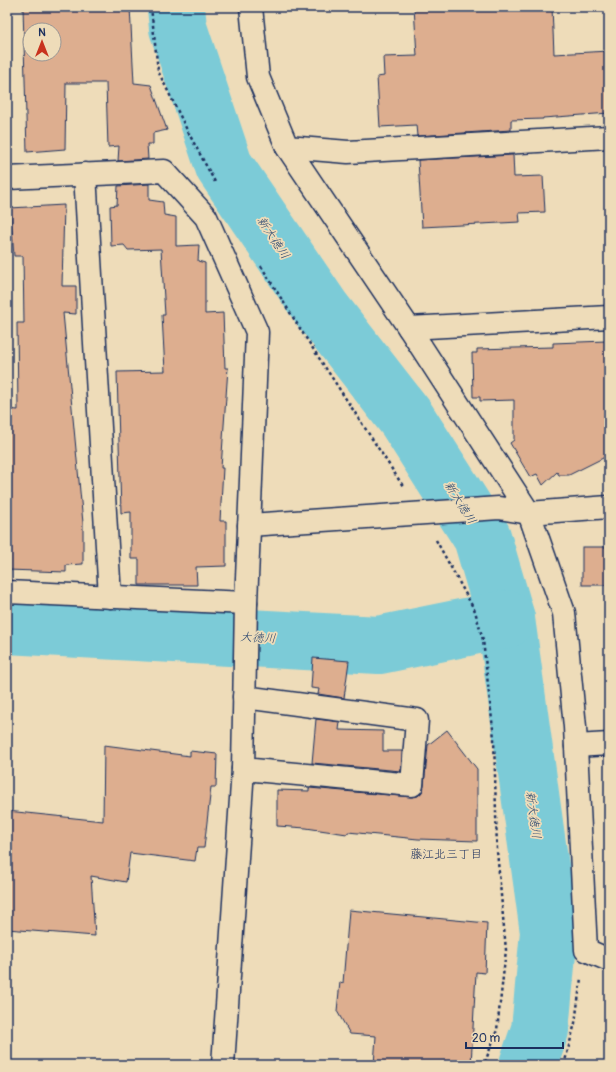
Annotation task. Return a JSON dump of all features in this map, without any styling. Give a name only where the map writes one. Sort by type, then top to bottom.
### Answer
[{"type":"street","points":[[252,7],[258,77],[287,148],[409,328],[529,512],[564,613],[576,746],[586,950],[609,960]]},
{"type":"street","points":[[287,148],[348,152],[609,137]]},
{"type":"street","points":[[7,178],[164,171],[206,217],[257,332],[245,626],[243,769],[223,1065]]},
{"type":"street","points":[[85,174],[110,597]]},
{"type":"street","points":[[409,328],[609,317]]},
{"type":"street","points":[[249,526],[499,508],[529,512],[609,507]]},
{"type":"street","points":[[7,592],[246,603]]},
{"type":"street","points":[[243,769],[412,785],[417,720],[244,698]]},
{"type":"street","points":[[576,746],[609,744]]},
{"type":"path","points":[[151,7],[158,71],[188,132],[218,187]]},
{"type":"path","points":[[259,263],[304,335],[422,514],[475,611],[483,640],[494,738],[497,851],[506,950],[497,1030],[484,1065]]},
{"type":"path","points":[[564,1065],[575,1023],[586,950]]},
{"type":"building","points":[[23,7],[130,7],[134,83],[151,85],[167,130],[153,133],[153,144],[147,144],[148,159],[118,161],[119,146],[108,147],[106,83],[66,83],[65,149],[27,152],[25,62],[62,62],[62,22],[23,22]]},
{"type":"building","points":[[414,7],[552,7],[554,54],[609,51],[609,113],[543,119],[511,120],[511,130],[417,136],[416,125],[380,127],[377,77],[384,76],[383,57],[417,56]]},
{"type":"building","points":[[513,155],[514,177],[543,176],[545,212],[519,213],[520,222],[422,227],[418,160]]},
{"type":"building","points":[[149,184],[149,200],[163,202],[164,215],[176,217],[176,246],[199,245],[198,261],[205,263],[205,314],[223,313],[225,368],[228,368],[221,468],[223,468],[220,521],[226,521],[226,566],[196,567],[197,585],[139,585],[139,559],[131,559],[131,512],[121,513],[117,372],[165,371],[162,315],[165,315],[161,249],[128,250],[124,245],[111,246],[110,206],[117,205],[118,186]]},
{"type":"building","points":[[64,205],[62,286],[76,286],[76,314],[63,313],[83,523],[83,564],[66,565],[66,572],[7,570],[7,409],[18,410],[17,323],[24,323],[23,256],[14,256],[10,208]]},
{"type":"building","points":[[606,341],[606,369],[609,369],[609,455],[569,475],[559,475],[557,472],[543,485],[537,474],[530,477],[510,443],[514,440],[514,400],[480,401],[480,397],[473,397],[472,353],[477,353],[477,349],[553,347],[553,343]]},
{"type":"building","points":[[582,547],[609,547],[609,585],[582,585]]},
{"type":"building","points":[[313,658],[349,661],[344,698],[318,694],[319,689],[311,688]]},
{"type":"building","points":[[316,719],[340,722],[339,730],[383,731],[383,751],[402,751],[401,771],[312,763]]},
{"type":"building","points":[[447,730],[477,769],[477,841],[418,839],[348,832],[347,834],[306,828],[277,826],[277,790],[309,791],[309,788],[411,797],[418,796],[422,792],[424,786],[428,745]]},
{"type":"building","points":[[104,745],[190,756],[190,751],[217,754],[216,787],[211,787],[204,848],[197,848],[195,861],[130,853],[126,882],[91,876],[95,936],[7,929],[7,811],[103,821]]},
{"type":"building","points":[[349,910],[487,923],[485,973],[476,972],[471,1065],[374,1065],[376,1036],[350,1034],[337,1011],[340,982],[343,983]]},
{"type":"waterway","name":"新大徳川","points":[[176,7],[178,28],[224,166],[322,310],[406,418],[482,537],[506,619],[549,932],[540,1030],[528,1065]]},
{"type":"waterway","name":"大徳川","points":[[7,625],[379,645],[506,619]]},
{"type":"district","name":"藤江北三丁目","points":[[446,854]]}]
